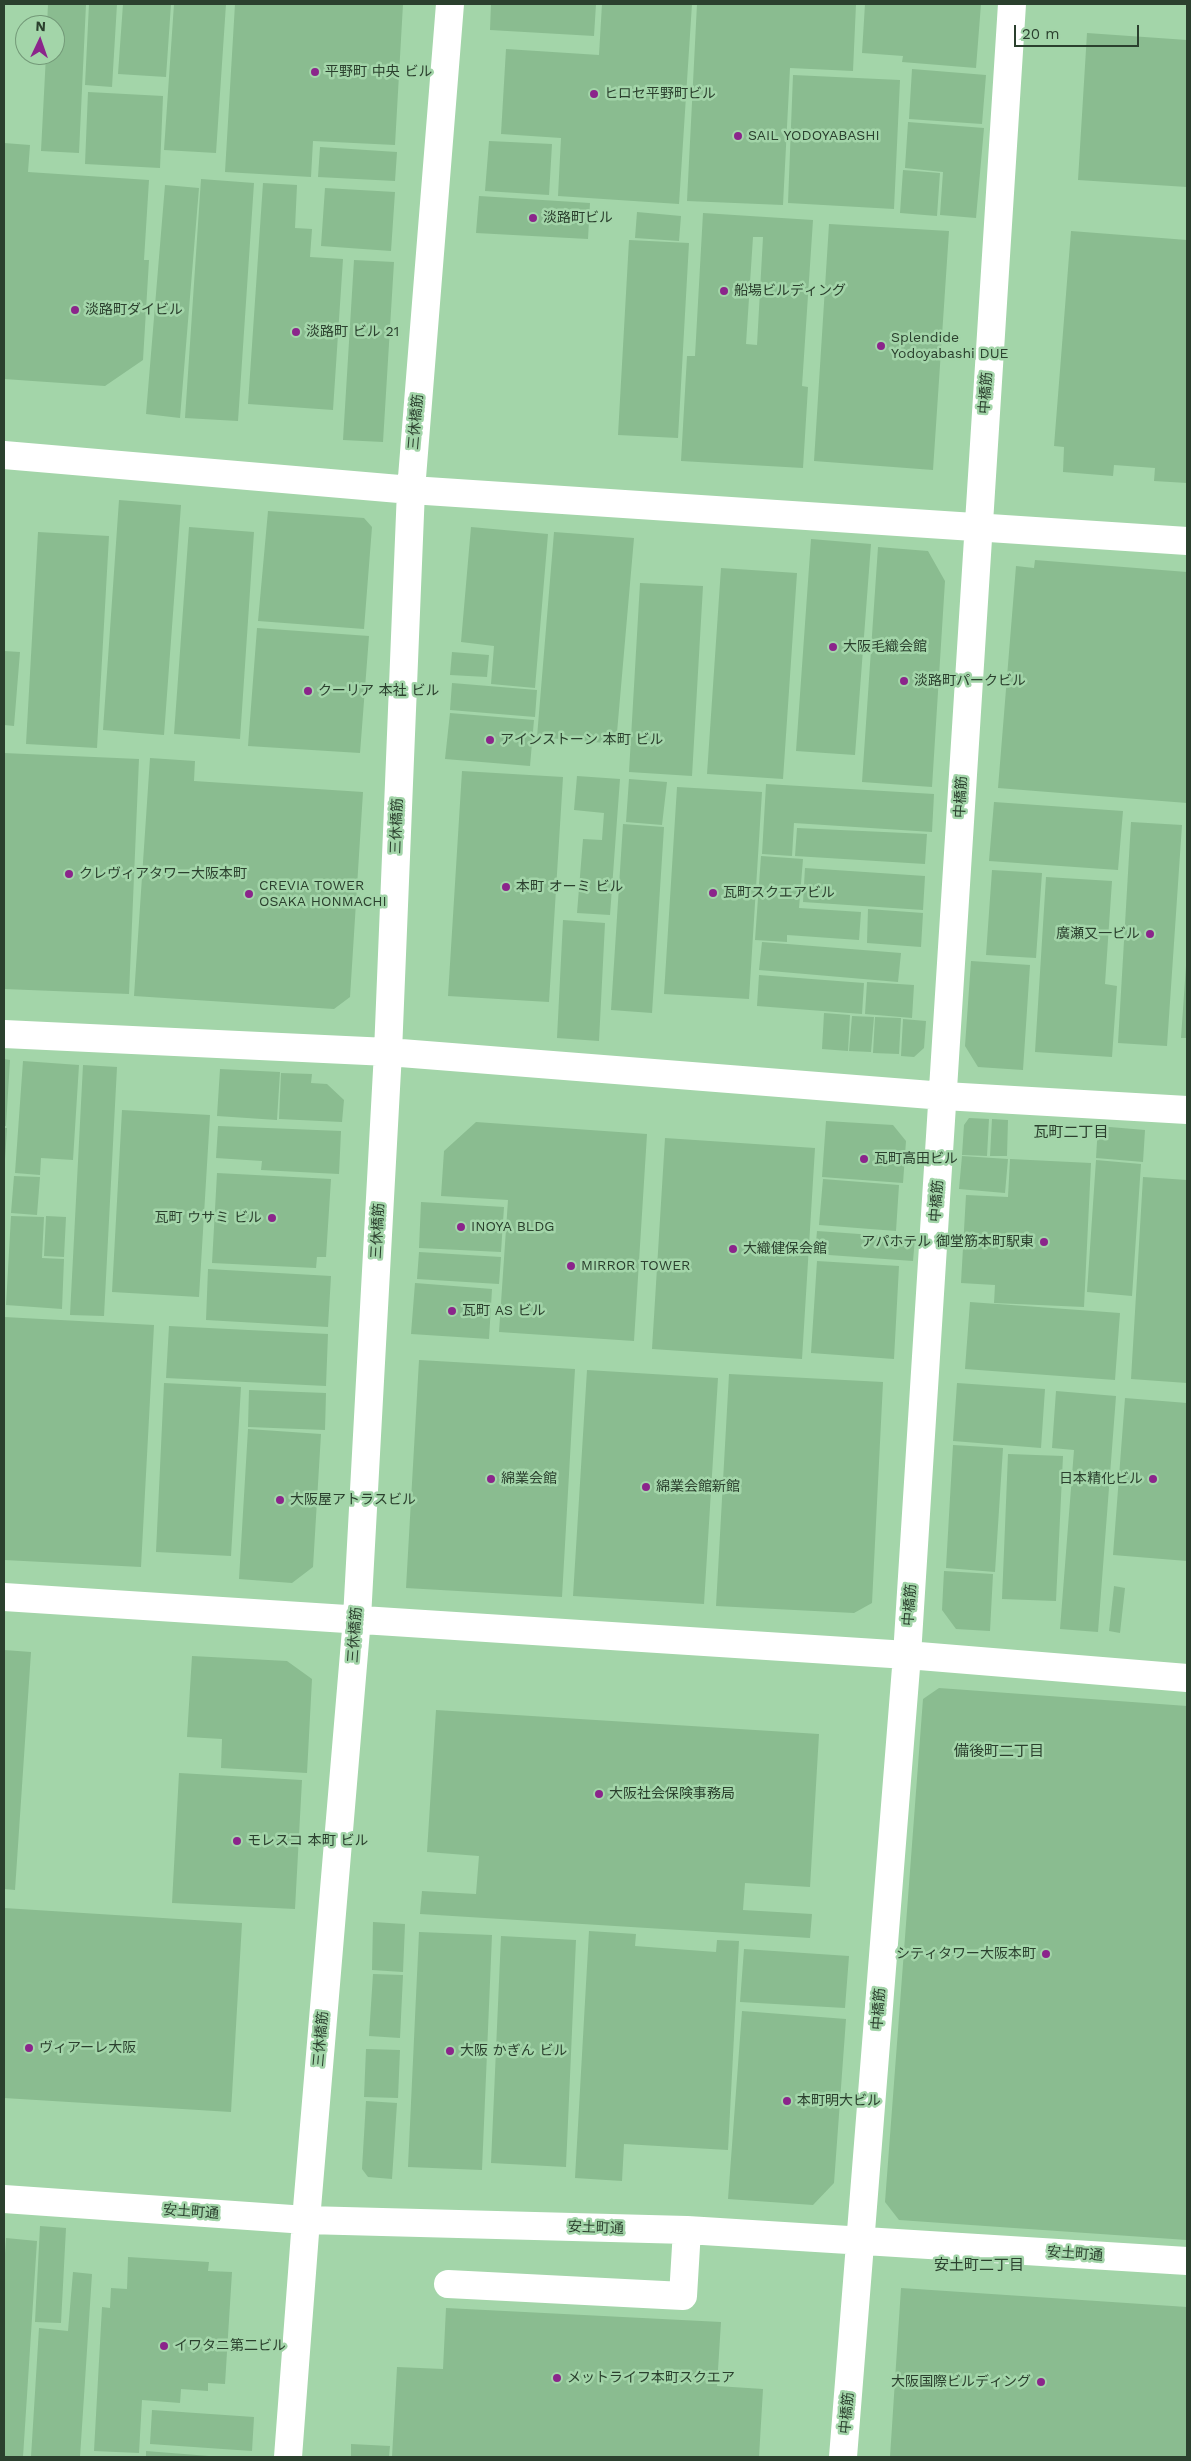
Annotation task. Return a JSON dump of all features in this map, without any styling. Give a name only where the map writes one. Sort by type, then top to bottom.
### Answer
[{"type":"street","name":"三休橋筋","points":[[288,2457],[357,1618],[388,1052],[411,490],[450,4]]},
{"type":"street","name":"中橋筋","points":[[844,2457],[907,1656],[944,1096],[977,528],[1012,4]]},
{"type":"street","points":[[4,455],[411,490],[1187,541]]},
{"type":"street","points":[[4,1034],[388,1052],[944,1096],[1187,1110]]},
{"type":"street","points":[[4,1597],[357,1618],[907,1656],[1187,1678]]},
{"type":"street","name":"安土町通","points":[[4,2199],[306,2220],[686,2230],[1187,2261]]},
{"type":"street","points":[[448,2284],[683,2296],[686,2230]]},
{"type":"building","points":[[48,4],[86,4],[79,153],[41,151],[45,65],[65,65],[65,15],[47,15]]},
{"type":"building","points":[[89,4],[117,4],[112,87],[85,85]]},
{"type":"building","points":[[123,4],[171,4],[166,77],[118,74]]},
{"type":"building","points":[[174,4],[226,4],[216,153],[164,150]]},
{"type":"building","name":"平野町 中央 ビル","points":[[235,4],[403,4],[395,145],[313,141],[311,177],[225,172]]},
{"type":"building","points":[[491,4],[596,4],[594,36],[490,30]]},
{"type":"building","name":"ヒロセ平野町ビル","points":[[602,4],[692,4],[679,204],[558,196],[561,138],[501,134],[506,49],[599,55]]},
{"type":"building","name":"SAIL YODOYABASHI","points":[[697,4],[856,4],[853,71],[790,68],[783,205],[687,201]]},
{"type":"building","points":[[865,4],[981,4],[976,68],[902,62],[903,56],[862,53]]},
{"type":"building","points":[[1087,33],[1187,40],[1187,187],[1078,180]]},
{"type":"building","points":[[912,69],[986,75],[982,124],[909,119]]},
{"type":"building","points":[[793,75],[900,80],[894,209],[788,203]]},
{"type":"building","points":[[88,92],[163,96],[160,168],[85,164]]},
{"type":"building","points":[[908,122],[984,128],[976,218],[940,215],[943,172],[905,168]]},
{"type":"building","points":[[489,141],[552,144],[549,195],[485,191]]},
{"type":"building","name":"淡路町ダイビル","points":[[4,143],[30,145],[28,172],[149,180],[144,260],[149,260],[143,360],[105,386],[4,379]]},
{"type":"building","points":[[320,147],[397,152],[395,181],[318,177]]},
{"type":"building","points":[[903,170],[940,173],[937,216],[900,213]]},
{"type":"building","points":[[201,179],[254,183],[238,421],[185,418]]},
{"type":"building","name":"淡路町 ビル 21","points":[[263,183],[297,185],[295,228],[312,229],[310,257],[343,259],[333,410],[248,404]]},
{"type":"building","points":[[165,185],[199,188],[180,418],[146,414]]},
{"type":"building","points":[[325,188],[395,192],[391,251],[321,246]]},
{"type":"building","name":"淡路町ビル","points":[[479,196],[590,203],[588,239],[476,233]]},
{"type":"building","points":[[637,212],[681,216],[679,241],[635,238]]},
{"type":"building","name":"船場ビルディング","points":[[703,213],[813,220],[802,386],[808,387],[803,468],[681,461],[687,356],[695,356]],"holes":[[[753,237],[763,237],[757,345],[746,344]]]},
{"type":"building","name":"Splendide Yodoyabashi DUE","points":[[829,224],[949,231],[933,470],[814,461]]},
{"type":"building","points":[[1071,231],[1187,240],[1187,483],[1154,481],[1155,468],[1114,465],[1113,476],[1063,472],[1064,447],[1054,446]]},
{"type":"building","points":[[629,240],[689,243],[678,438],[618,435]]},
{"type":"building","points":[[354,260],[394,262],[383,442],[343,440]]},
{"type":"building","points":[[119,500],[181,505],[164,735],[103,730]]},
{"type":"building","points":[[268,511],[364,518],[372,527],[364,629],[258,621]]},
{"type":"building","points":[[189,527],[254,532],[240,739],[174,734]]},
{"type":"building","points":[[471,527],[548,534],[535,688],[491,684],[494,646],[461,642]]},
{"type":"building","points":[[38,532],[109,536],[97,748],[26,744]]},
{"type":"building","points":[[554,532],[634,538],[616,744],[537,737]]},
{"type":"building","name":"大阪毛織会館","points":[[811,539],[871,544],[855,755],[796,751]]},
{"type":"building","name":"淡路町パークビル","points":[[878,547],[928,551],[945,581],[932,787],[862,782]]},
{"type":"building","points":[[1035,560],[1187,572],[1187,803],[998,788],[1016,566],[1034,568]]},
{"type":"building","points":[[721,568],[797,573],[783,779],[707,774]]},
{"type":"building","points":[[640,583],[703,586],[692,776],[629,772]]},
{"type":"building","name":"クーリア 本社 ビル","points":[[257,628],[369,636],[360,753],[248,746]]},
{"type":"building","points":[[4,651],[20,652],[14,726],[4,725]]},
{"type":"building","points":[[452,652],[489,655],[487,677],[450,675]]},
{"type":"building","points":[[452,683],[537,690],[535,717],[450,710]]},
{"type":"building","name":"アインストーン 本町 ビル","points":[[450,713],[534,720],[530,766],[445,759]]},
{"type":"building","name":"クレヴィアタワー大阪本町","points":[[4,753],[139,759],[129,994],[4,989]]},
{"type":"building","name":"CREVIA TOWER OSAKA HONMACHI","points":[[150,758],[195,761],[194,781],[363,792],[350,997],[334,1009],[134,996]]},
{"type":"building","name":"本町 オーミ ビル","points":[[462,771],[563,777],[549,1002],[448,996]]},
{"type":"building","points":[[577,776],[620,779],[610,915],[577,913],[583,839],[602,840],[604,813],[574,810]]},
{"type":"building","points":[[629,779],[667,782],[662,825],[626,822]]},
{"type":"building","points":[[766,784],[934,794],[932,832],[794,823],[792,856],[762,854]]},
{"type":"building","name":"瓦町スクエアビル","points":[[677,787],[762,792],[749,999],[664,994]]},
{"type":"building","points":[[994,802],[1123,811],[1118,870],[989,861]]},
{"type":"building","name":"廣瀬又一ビル","points":[[1131,822],[1182,825],[1167,1046],[1118,1043]]},
{"type":"building","points":[[623,824],[664,827],[652,1013],[611,1010]]},
{"type":"building","points":[[797,828],[927,834],[925,864],[795,856]]},
{"type":"building","points":[[761,856],[803,859],[799,908],[861,912],[859,940],[787,935],[787,942],[755,940]]},
{"type":"building","points":[[805,868],[925,876],[923,910],[803,902]]},
{"type":"building","points":[[992,870],[1042,873],[1036,958],[986,955]]},
{"type":"building","points":[[1046,877],[1112,881],[1105,984],[1117,986],[1112,1057],[1035,1052]]},
{"type":"building","points":[[868,909],[923,913],[921,947],[867,943]]},
{"type":"building","points":[[563,920],[605,923],[599,1041],[557,1038]]},
{"type":"building","points":[[762,942],[901,953],[898,982],[759,970]]},
{"type":"building","points":[[971,961],[1030,965],[1023,1070],[978,1067],[965,1046]]},
{"type":"building","points":[[1186,966],[1187,1038],[1181,1038]]},
{"type":"building","points":[[759,975],[864,983],[862,1014],[757,1006]]},
{"type":"building","points":[[867,982],[914,985],[912,1018],[865,1014]]},
{"type":"building","points":[[824,1013],[850,1015],[848,1051],[822,1049]]},
{"type":"building","points":[[852,1016],[874,1017],[871,1052],[849,1051]]},
{"type":"building","points":[[875,1017],[901,1018],[899,1054],[873,1053]]},
{"type":"building","points":[[903,1019],[926,1021],[924,1048],[914,1057],[901,1056]]},
{"type":"building","points":[[4,1059],[10,1060],[6,1126],[4,1126]]},
{"type":"building","points":[[23,1061],[79,1065],[73,1160],[41,1158],[40,1175],[15,1173]]},
{"type":"building","points":[[83,1065],[117,1067],[104,1316],[70,1315]]},
{"type":"building","points":[[220,1069],[280,1072],[277,1120],[217,1116]]},
{"type":"building","points":[[281,1073],[312,1074],[311,1083],[327,1084],[344,1100],[342,1122],[279,1119]]},
{"type":"building","points":[[122,1110],[210,1115],[199,1297],[112,1292]]},
{"type":"building","points":[[969,1118],[989,1119],[987,1156],[962,1155],[964,1125]]},
{"type":"building","points":[[992,1119],[1008,1120],[1007,1156],[990,1156]]},
{"type":"building","name":"瓦町高田ビル","points":[[826,1121],[893,1125],[906,1141],[903,1183],[822,1177]]},
{"type":"building","name":"MIRROR TOWER","points":[[476,1122],[647,1134],[634,1341],[499,1332],[508,1200],[441,1196],[444,1151]]},
{"type":"building","points":[[218,1126],[341,1131],[339,1174],[261,1170],[262,1161],[216,1158]]},
{"type":"building","points":[[1098,1126],[1145,1130],[1143,1162],[1096,1158]]},
{"type":"building","points":[[4,1128],[7,1128],[5,1160],[4,1160]]},
{"type":"building","name":"大織健保会館","points":[[665,1138],[815,1148],[802,1359],[652,1349]]},
{"type":"building","points":[[962,1156],[1008,1159],[1005,1193],[959,1189]]},
{"type":"building","points":[[1010,1159],[1091,1163],[1084,1307],[994,1303],[995,1285],[961,1283],[966,1195],[1008,1197]]},
{"type":"building","points":[[1096,1160],[1141,1164],[1132,1296],[1087,1292]]},
{"type":"building","name":"瓦町 ウサミ ビル","points":[[217,1173],[331,1179],[326,1257],[317,1257],[316,1268],[212,1263]]},
{"type":"building","points":[[14,1176],[40,1177],[37,1215],[11,1213]]},
{"type":"building","points":[[1143,1177],[1187,1180],[1187,1383],[1131,1379]]},
{"type":"building","points":[[823,1179],[899,1185],[896,1231],[819,1225]]},
{"type":"building","name":"INOYA BLDG","points":[[421,1202],[504,1207],[501,1252],[419,1248]]},
{"type":"building","points":[[11,1216],[44,1217],[42,1258],[64,1259],[62,1309],[6,1305]]},
{"type":"building","points":[[46,1216],[66,1217],[64,1257],[44,1256]]},
{"type":"building","points":[[817,1231],[915,1238],[913,1261],[815,1254]]},
{"type":"building","points":[[419,1252],[501,1257],[499,1284],[417,1279]]},
{"type":"building","points":[[817,1261],[899,1266],[894,1359],[811,1353]]},
{"type":"building","points":[[208,1269],[331,1276],[328,1327],[206,1320]]},
{"type":"building","name":"瓦町 AS ビル","points":[[415,1283],[492,1289],[489,1339],[411,1334]]},
{"type":"building","points":[[970,1302],[1120,1313],[1115,1380],[965,1369]]},
{"type":"building","points":[[4,1317],[154,1325],[141,1567],[4,1560]]},
{"type":"building","points":[[169,1326],[328,1334],[326,1386],[166,1378]]},
{"type":"building","name":"綿業会館","points":[[419,1360],[575,1369],[562,1597],[406,1588]]},
{"type":"building","name":"綿業会館新館","points":[[587,1370],[718,1378],[704,1604],[573,1596]]},
{"type":"building","points":[[729,1374],[883,1382],[872,1603],[854,1613],[716,1606]]},
{"type":"building","points":[[164,1383],[241,1387],[231,1556],[156,1552]]},
{"type":"building","points":[[957,1383],[1045,1389],[1041,1448],[953,1441]]},
{"type":"building","points":[[249,1390],[326,1393],[325,1430],[248,1427]]},
{"type":"building","points":[[1056,1391],[1116,1396],[1098,1632],[1060,1629],[1074,1450],[1052,1448]]},
{"type":"building","name":"日本精化ビル","points":[[1125,1398],[1187,1403],[1187,1561],[1113,1555]]},
{"type":"building","name":"大阪屋アトラスビル","points":[[248,1429],[321,1434],[313,1567],[292,1583],[239,1579]]},
{"type":"building","points":[[953,1445],[1003,1448],[995,1572],[946,1568]]},
{"type":"building","points":[[1008,1454],[1063,1456],[1056,1601],[1002,1599]]},
{"type":"building","points":[[944,1571],[993,1574],[990,1631],[956,1629],[942,1610]]},
{"type":"building","points":[[1114,1586],[1125,1588],[1120,1633],[1109,1631]]},
{"type":"building","points":[[4,1650],[31,1652],[15,1890],[4,1889]]},
{"type":"building","points":[[192,1656],[287,1661],[312,1679],[307,1773],[221,1768],[222,1739],[187,1737]]},
{"type":"building","name":"シティタワー大阪本町","points":[[939,1688],[1187,1706],[1187,2240],[899,2220],[885,2202],[923,1699]]},
{"type":"building","points":[[436,1710],[819,1734],[810,1887],[745,1883],[743,1910],[812,1914],[810,1938],[420,1914],[422,1891],[476,1894],[479,1856],[427,1852]]},
{"type":"building","name":"モレスコ 本町 ビル","points":[[179,1773],[302,1780],[295,1909],[172,1903]]},
{"type":"building","points":[[4,1908],[242,1923],[231,2112],[4,2098]]},
{"type":"building","points":[[373,1922],[405,1924],[403,1972],[372,1970]]},
{"type":"building","points":[[589,1931],[636,1934],[635,1946],[716,1952],[717,1940],[739,1941],[728,2150],[624,2144],[622,2181],[575,2178]]},
{"type":"building","name":"大阪 かぎん ビル","points":[[419,1932],[492,1935],[482,2170],[408,2167]]},
{"type":"building","points":[[501,1936],[576,1940],[566,2167],[491,2163]]},
{"type":"building","points":[[744,1949],[849,1956],[845,2008],[740,2002]]},
{"type":"building","points":[[373,1974],[403,1975],[400,2038],[369,2036]]},
{"type":"building","name":"本町明大ビル","points":[[742,2011],[846,2019],[834,2183],[813,2205],[728,2199]]},
{"type":"building","points":[[366,2049],[400,2050],[398,2098],[364,2097]]},
{"type":"building","points":[[366,2101],[397,2103],[392,2179],[368,2177],[362,2169]]},
{"type":"building","points":[[40,2226],[66,2228],[61,2323],[35,2322]]},
{"type":"building","points":[[6,2238],[37,2241],[23,2457],[4,2457],[4,2270]]},
{"type":"building","name":"イワタニ第二ビル","points":[[128,2257],[209,2262],[208,2271],[232,2272],[225,2384],[208,2383],[208,2391],[181,2389],[180,2403],[142,2400],[139,2453],[94,2451],[102,2307],[110,2308],[111,2288],[127,2289]]},
{"type":"building","points":[[73,2272],[92,2274],[80,2457],[31,2457],[39,2328],[68,2331]]},
{"type":"building","name":"大阪国際ビルディング","points":[[901,2288],[1187,2307],[1187,2457],[890,2457]]},
{"type":"building","name":"メットライフ本町スクエア","points":[[446,2308],[721,2322],[717,2386],[763,2389],[759,2457],[392,2457],[397,2367],[443,2369]]},
{"type":"building","points":[[152,2410],[254,2417],[252,2451],[150,2444]]},
{"type":"building","points":[[351,2444],[390,2446],[389,2457],[351,2457]]},
{"type":"building","points":[[146,2451],[209,2456],[209,2457],[146,2457]]},
{"type":"place","name":"平野町 中央 ビル","points":[[315,72]]},
{"type":"place","name":"ヒロセ平野町ビル","points":[[594,94]]},
{"type":"place","name":"SAIL YODOYABASHI","points":[[738,136]]},
{"type":"place","name":"淡路町ビル","points":[[533,218]]},
{"type":"place","name":"船場ビルディング","points":[[724,291]]},
{"type":"place","name":"淡路町ダイビル","points":[[75,310]]},
{"type":"place","name":"淡路町 ビル 21","points":[[296,332]]},
{"type":"place","name":"Splendide Yodoyabashi DUE","points":[[881,346]]},
{"type":"place","name":"大阪毛織会館","points":[[833,647]]},
{"type":"place","name":"淡路町パークビル","points":[[904,681]]},
{"type":"place","name":"クーリア 本社 ビル","points":[[308,691]]},
{"type":"place","name":"アインストーン 本町 ビル","points":[[490,740]]},
{"type":"place","name":"クレヴィアタワー大阪本町","points":[[69,874]]},
{"type":"place","name":"本町 オーミ ビル","points":[[506,887]]},
{"type":"place","name":"瓦町スクエアビル","points":[[713,893]]},
{"type":"place","name":"CREVIA TOWER OSAKA HONMACHI","points":[[249,894]]},
{"type":"place","name":"廣瀬又一ビル","points":[[1150,934]]},
{"type":"place","name":"瓦町高田ビル","points":[[864,1159]]},
{"type":"place","name":"瓦町 ウサミ ビル","points":[[272,1218]]},
{"type":"place","name":"INOYA BLDG","points":[[461,1227]]},
{"type":"place","name":"アパホテル 御堂筋本町駅東","points":[[1044,1242]]},
{"type":"place","name":"大織健保会館","points":[[733,1249]]},
{"type":"place","name":"MIRROR TOWER","points":[[571,1266]]},
{"type":"place","name":"瓦町 AS ビル","points":[[452,1311]]},
{"type":"place","name":"綿業会館","points":[[491,1479]]},
{"type":"place","name":"日本精化ビル","points":[[1153,1479]]},
{"type":"place","name":"綿業会館新館","points":[[646,1487]]},
{"type":"place","name":"大阪屋アトラスビル","points":[[280,1500]]},
{"type":"place","name":"大阪社会保険事務局","points":[[599,1794]]},
{"type":"place","name":"モレスコ 本町 ビル","points":[[237,1841]]},
{"type":"place","name":"シティタワー大阪本町","points":[[1046,1954]]},
{"type":"place","name":"ヴィアーレ大阪","points":[[29,2048]]},
{"type":"place","name":"大阪 かぎん ビル","points":[[450,2051]]},
{"type":"place","name":"本町明大ビル","points":[[787,2101]]},
{"type":"place","name":"イワタニ第二ビル","points":[[164,2346]]},
{"type":"place","name":"メットライフ本町スクエア","points":[[557,2378]]},
{"type":"place","name":"大阪国際ビルディング","points":[[1041,2382]]},
{"type":"district","name":"瓦町二丁目","points":[[1071,1133]]},
{"type":"district","name":"備後町二丁目","points":[[999,1752]]},
{"type":"district","name":"安土町二丁目","points":[[979,2266]]}]
